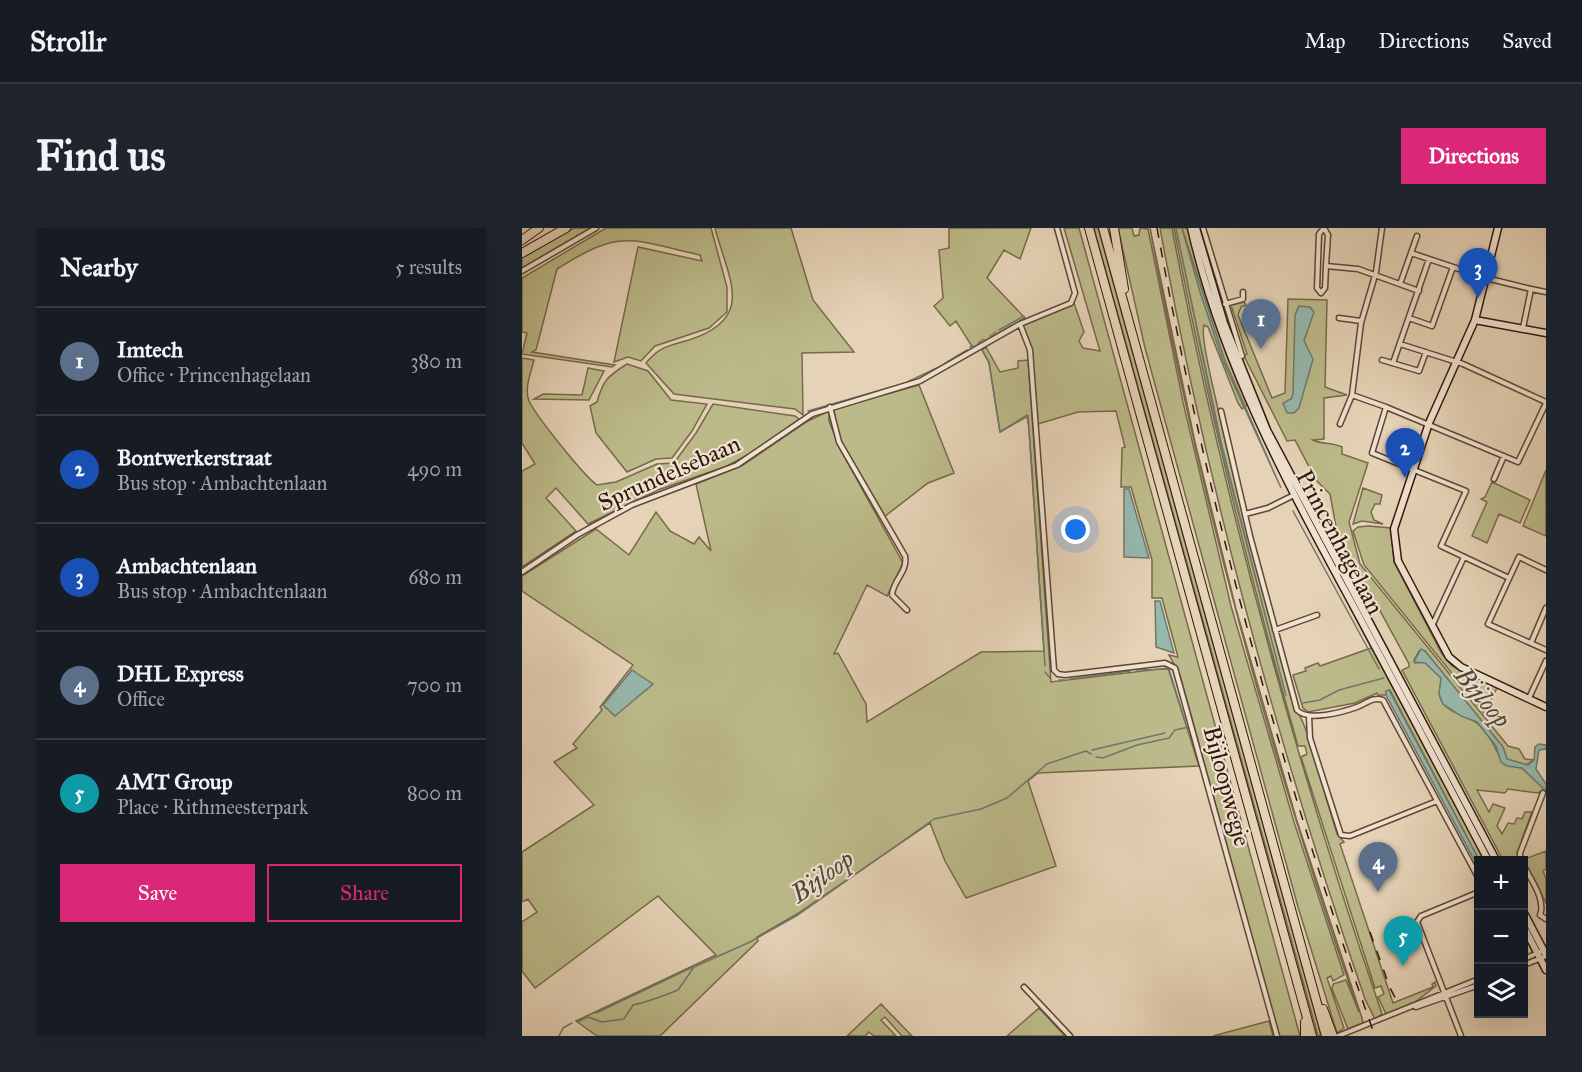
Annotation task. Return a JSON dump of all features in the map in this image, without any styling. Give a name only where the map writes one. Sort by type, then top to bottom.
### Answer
[{"type":"highway","points":[[522,240],[539,228]]},
{"type":"highway","points":[[522,254],[566,228]]},
{"type":"highway","points":[[1087,228],[1312,1036]]},
{"type":"highway","points":[[1103,228],[1309,975],[1331,1034]]},
{"type":"highway","points":[[1114,228],[1122,268],[1125,309]]},
{"type":"highway","points":[[1304,1005],[1305,1036]]},
{"type":"main road","name":"Princenhagelaan","points":[[1191,228],[1256,406],[1296,494],[1485,856]]},
{"type":"main road","name":"Princenhagelaan","points":[[1196,228],[1219,306]]},
{"type":"main road","points":[[1498,228],[1475,320],[1429,423],[1395,522],[1394,543],[1398,561],[1431,626],[1444,651],[1455,663],[1546,707]]},
{"type":"main road","points":[[1475,320],[1546,333]]},
{"type":"main road","name":"Princenhagelaan","points":[[1296,494],[1493,856]]},
{"type":"main road","points":[[1528,921],[1543,954],[1546,970]]},
{"type":"main road","points":[[1528,933],[1543,954]]},
{"type":"street","points":[[522,271],[596,228]]},
{"type":"street","name":"Sprundelsebaan","points":[[522,572],[577,535],[632,504],[737,465],[788,433],[812,414],[920,381],[1020,324],[1071,303],[1075,293],[1057,228]]},
{"type":"street","name":"Princenhagelaan","points":[[1203,228],[1219,306],[1242,356]]},
{"type":"street","points":[[1324,228],[1328,235],[1326,266],[1325,288],[1321,293],[1317,288],[1319,234],[1324,228]]},
{"type":"street","points":[[1340,424],[1352,395],[1361,321],[1374,275],[1382,228]]},
{"type":"street","points":[[1400,284],[1417,236]]},
{"type":"street","points":[[1411,253],[1486,278],[1546,292]]},
{"type":"street","points":[[1393,363],[1430,259]]},
{"type":"street","points":[[1326,266],[1350,267],[1419,291]]},
{"type":"street","points":[[1409,318],[1432,326],[1453,267]]},
{"type":"street","points":[[1523,328],[1531,289]]},
{"type":"street","points":[[1219,306],[1243,299],[1244,292]]},
{"type":"street","points":[[1339,318],[1361,321]]},
{"type":"street","name":"Bijloopwegje","points":[[1020,324],[1030,350],[1054,670],[1058,674],[1065,675],[1165,663],[1175,668],[1277,1036]]},
{"type":"street","points":[[1352,395],[1429,423],[1519,461],[1546,402],[1456,363],[1400,344]]},
{"type":"street","points":[[1382,360],[1419,371],[1426,352]]},
{"type":"street","points":[[830,407],[839,442],[905,556],[905,567],[892,595],[907,610]]},
{"type":"street","points":[[1386,407],[1371,453],[1466,491],[1441,546],[1509,578]]},
{"type":"street","points":[[1221,411],[1245,514],[1297,709],[1301,715],[1309,716],[1356,707],[1374,699],[1382,699],[1474,870]]},
{"type":"street","points":[[1494,479],[1504,456]]},
{"type":"street","points":[[1245,514],[1268,508],[1296,494]]},
{"type":"street","points":[[1431,626],[1464,557]]},
{"type":"street","points":[[1546,570],[1519,557],[1488,624],[1546,650]]},
{"type":"street","points":[[1531,643],[1546,608]]},
{"type":"street","points":[[1275,630],[1317,615]]},
{"type":"street","points":[[1529,698],[1546,661]]},
{"type":"street","points":[[1309,716],[1310,738],[1341,835],[1350,836],[1437,801]]},
{"type":"street","points":[[1520,856],[1543,793]]},
{"type":"street","points":[[1528,874],[1542,900],[1544,907],[1540,915],[1546,919]]},
{"type":"street","points":[[1461,1036],[1418,925],[1418,919],[1474,894]]},
{"type":"street","points":[[1528,958],[1543,954]]},
{"type":"street","points":[[1526,964],[1543,954]]},
{"type":"street","points":[[1445,995],[1474,981]]},
{"type":"street","points":[[1331,1034],[1474,986]]},
{"type":"street","points":[[1024,987],[1070,1036]]},
{"type":"shaded area","points":[[574,228],[591,228],[522,268],[522,258]]},
{"type":"shaded area","points":[[606,228],[711,228],[727,287],[727,312],[709,328],[655,346],[641,361],[628,357],[614,362],[638,247],[702,261],[700,255],[657,245],[626,241],[612,242],[597,247],[557,269],[536,350],[532,352],[615,365],[612,367],[522,354],[527,333],[522,332],[522,278]]},
{"type":"shaded area","points":[[715,228],[791,228],[813,300],[854,352],[802,353],[803,415],[795,409],[674,394],[646,363],[665,347],[710,331],[724,320],[731,308],[730,280]]},
{"type":"shaded area","points":[[949,228],[1031,228],[1020,259],[1004,250],[987,278],[1025,318],[973,348],[956,321],[950,326],[934,306],[943,298],[939,250],[949,248]]},
{"type":"shaded area","points":[[1064,228],[1079,228],[1300,1036],[1279,1036],[1180,675],[1169,655],[1178,657],[1162,598],[1152,598],[1152,560],[1131,487],[1121,487],[1122,448],[1125,447],[1116,411],[1078,412],[1038,424],[1032,348],[1022,324],[1074,303],[1084,332],[1079,341],[1083,348],[1100,351]]},
{"type":"shaded area","points":[[1094,228],[1098,228],[1321,1035],[1318,1036]]},
{"type":"shaded area","points":[[1118,228],[1132,228],[1134,236],[1139,235],[1140,228],[1148,229],[1183,402],[1231,606],[1294,822],[1344,975],[1333,981],[1331,976],[1327,978],[1344,1028],[1337,1033],[1298,907],[1145,348]]},
{"type":"shaded area","points":[[1150,228],[1195,442],[1236,608],[1191,427]]},
{"type":"shaded area","points":[[1160,228],[1172,228],[1237,526],[1290,723],[1382,1014],[1375,1019],[1365,999],[1333,904],[1248,617],[1200,424]]},
{"type":"shaded area","points":[[1174,228],[1189,228],[1248,404],[1242,409],[1238,403],[1208,327],[1204,325],[1205,348],[1223,433],[1280,656],[1292,699],[1307,732],[1337,834],[1344,842],[1340,844],[1393,1003],[1433,987],[1432,984],[1435,982],[1436,986],[1415,1002],[1386,1014],[1378,997],[1384,994],[1381,986],[1375,988],[1301,757],[1307,754],[1305,746],[1298,746],[1263,618],[1215,424]]},
{"type":"shaded area","points":[[1288,299],[1327,300],[1325,387],[1347,395],[1324,398],[1324,439],[1313,440],[1335,444],[1342,447],[1342,454],[1368,463],[1349,522],[1360,564],[1508,746],[1519,749],[1525,759],[1534,760],[1526,765],[1507,759],[1503,747],[1425,651],[1419,651],[1414,660],[1415,663],[1425,662],[1441,678],[1440,695],[1446,707],[1478,724],[1490,738],[1504,764],[1522,768],[1545,789],[1538,793],[1508,789],[1505,793],[1477,790],[1489,812],[1493,804],[1505,808],[1497,826],[1502,834],[1508,823],[1514,824],[1517,818],[1522,819],[1525,812],[1532,812],[1522,839],[1520,856],[1501,856],[1402,670],[1409,667],[1409,664],[1337,532],[1330,494],[1316,480],[1295,440],[1287,441],[1244,356],[1247,354],[1232,308],[1228,306],[1244,302],[1246,305],[1241,307],[1238,315],[1272,398],[1285,393]]},
{"type":"shaded area","points":[[986,347],[1000,372],[1018,368],[1018,361],[1028,360],[1051,682],[1168,668],[1199,766],[1038,773],[1028,781],[1056,866],[966,898],[945,861],[930,823],[797,914],[757,937],[758,941],[660,1036],[597,1036],[576,1021],[716,955],[658,896],[535,988],[522,971],[522,922],[537,912],[528,899],[522,902],[522,852],[594,805],[554,762],[577,748],[573,744],[602,710],[600,707],[633,665],[522,591],[522,576],[596,529],[629,555],[656,512],[670,531],[694,544],[699,537],[711,551],[696,484],[743,465],[808,421],[829,411],[829,421],[840,449],[903,563],[887,596],[867,585],[834,654],[838,653],[866,704],[867,722],[981,652],[1044,651],[1028,416],[1000,432],[989,362],[982,350]],"holes":[[[652,684],[615,715],[603,705]]]},
{"type":"shaded area","points":[[522,358],[534,360],[527,391],[533,409],[550,432],[597,485],[616,482],[657,464],[674,463],[696,433],[713,404],[795,416],[799,419],[755,451],[727,466],[658,490],[588,524],[556,488],[546,498],[576,531],[522,567],[522,471],[535,464],[522,443]]},
{"type":"shaded area","points":[[627,364],[648,371],[671,400],[707,404],[692,431],[672,458],[656,459],[627,472],[596,433],[590,406],[597,402],[607,379]]},
{"type":"shaded area","points":[[588,368],[604,371],[589,400],[534,399],[543,394],[582,395]]},
{"type":"shaded area","points":[[919,385],[954,473],[928,483],[884,517],[843,446],[838,435],[834,409]]},
{"type":"shaded area","points":[[1546,470],[1546,536],[1523,526]]},
{"type":"shaded area","points":[[1492,482],[1530,500],[1520,523],[1499,514],[1487,543],[1472,536],[1487,502],[1481,499],[1485,497]]},
{"type":"shaded area","points":[[1363,488],[1382,495],[1380,504],[1375,504],[1371,512],[1374,520],[1383,524],[1362,521],[1353,524]]},
{"type":"shaded area","points":[[1358,527],[1391,528],[1394,562],[1442,654],[1452,666],[1497,688],[1484,713],[1364,565],[1353,531]]},
{"type":"shaded area","points":[[1236,610],[1297,821],[1362,1018],[1363,1023],[1348,1029],[1332,989],[1333,984],[1346,980],[1359,1012],[1296,819]]},
{"type":"shaded area","points":[[1374,647],[1484,856],[1477,856],[1390,690],[1386,691],[1386,695],[1377,693],[1355,703],[1308,712],[1303,708],[1293,675],[1306,671],[1305,668],[1318,663],[1320,666]]},
{"type":"shaded area","points":[[1546,851],[1546,869],[1543,871],[1546,879],[1546,903],[1528,871],[1528,858]]},
{"type":"shaded area","points":[[881,1004],[912,1036],[902,1036],[885,1017],[881,1020],[896,1036],[874,1036],[869,1032],[865,1036],[847,1036]]},
{"type":"shaded area","points":[[1039,1008],[1065,1036],[1007,1036]]},
{"type":"shaded area","points":[[1269,1021],[1273,1036],[1213,1036]]},
{"type":"water","points":[[1176,228],[1221,442],[1286,696],[1220,442]]},
{"type":"water","points":[[1182,228],[1225,361],[1281,488],[1223,361]]},
{"type":"water","points":[[1299,306],[1310,307],[1314,312],[1304,341],[1313,359],[1299,408],[1294,413],[1287,413],[1283,403],[1291,399],[1293,394],[1295,315]]},
{"type":"water","points":[[1124,489],[1129,489],[1149,558],[1124,557]]},
{"type":"water","points":[[1155,601],[1160,601],[1174,653],[1156,647]]},
{"type":"water","points":[[1421,649],[1503,747],[1507,759],[1528,765],[1534,760],[1535,747],[1539,744],[1546,745],[1546,749],[1539,750],[1536,769],[1546,784],[1546,791],[1522,768],[1507,766],[1501,762],[1496,746],[1477,722],[1461,716],[1443,704],[1439,694],[1441,678],[1425,663],[1414,662]]},
{"type":"water","points":[[632,670],[653,684],[615,716],[603,705]]},
{"type":"water","points":[[1389,690],[1477,856],[1474,856],[1474,860],[1386,695],[1386,691]]},
{"type":"waterway","points":[[999,330],[1024,316]]},
{"type":"waterway","points":[[990,336],[996,332]]},
{"type":"waterway","points":[[978,343],[984,339]]},
{"type":"waterway","points":[[944,364],[967,350]]},
{"type":"waterway","points":[[982,350],[989,363],[1000,432],[1027,415],[1028,424]]},
{"type":"waterway","points":[[808,411],[905,383],[941,366]]},
{"type":"waterway","points":[[1029,431],[1033,481]]},
{"type":"waterway","points":[[1033,488],[1045,666]]},
{"type":"waterway","points":[[1293,511],[1379,669]]},
{"type":"waterway","points":[[1136,670],[1169,669],[1185,721]]},
{"type":"waterway","points":[[1070,679],[1130,671]]},
{"type":"waterway","points":[[1045,672],[1050,678]]},
{"type":"waterway","name":"Bijloop","points":[[1303,703],[1320,700],[1339,690],[1384,678]]},
{"type":"waterway","points":[[1059,680],[1064,680]]},
{"type":"waterway","name":"Bijloop","points":[[1096,757],[1103,758],[1137,745],[1169,738],[1175,730],[1189,727]]},
{"type":"waterway","points":[[1092,750],[1165,733]]},
{"type":"waterway","name":"Bijloop","points":[[577,1022],[588,1017],[602,1022],[624,1019],[633,1005],[678,990],[694,967],[750,942],[798,915],[934,819],[981,809],[1007,798],[1047,764],[1086,751],[1091,754]]},
{"type":"waterway","points":[[596,1013],[693,967]]},
{"type":"waterway","name":"Bijloop","points":[[559,1036],[563,1028],[572,1023]]},
{"type":"railway","points":[[1157,228],[1199,433],[1249,636],[1308,837],[1375,1036]]},
{"type":"railway","points":[[1370,932],[1397,1001]]},
{"type":"place","name":"Ambachtenlaan","points":[[1478,298]]},
{"type":"place","name":"Imtech","points":[[1261,349]]},
{"type":"place","name":"Bontwerkerstraat","points":[[1405,478]]},
{"type":"place","name":"DHL Express","points":[[1378,892]]},
{"type":"place","name":"AMT Group","points":[[1403,966]]}]
